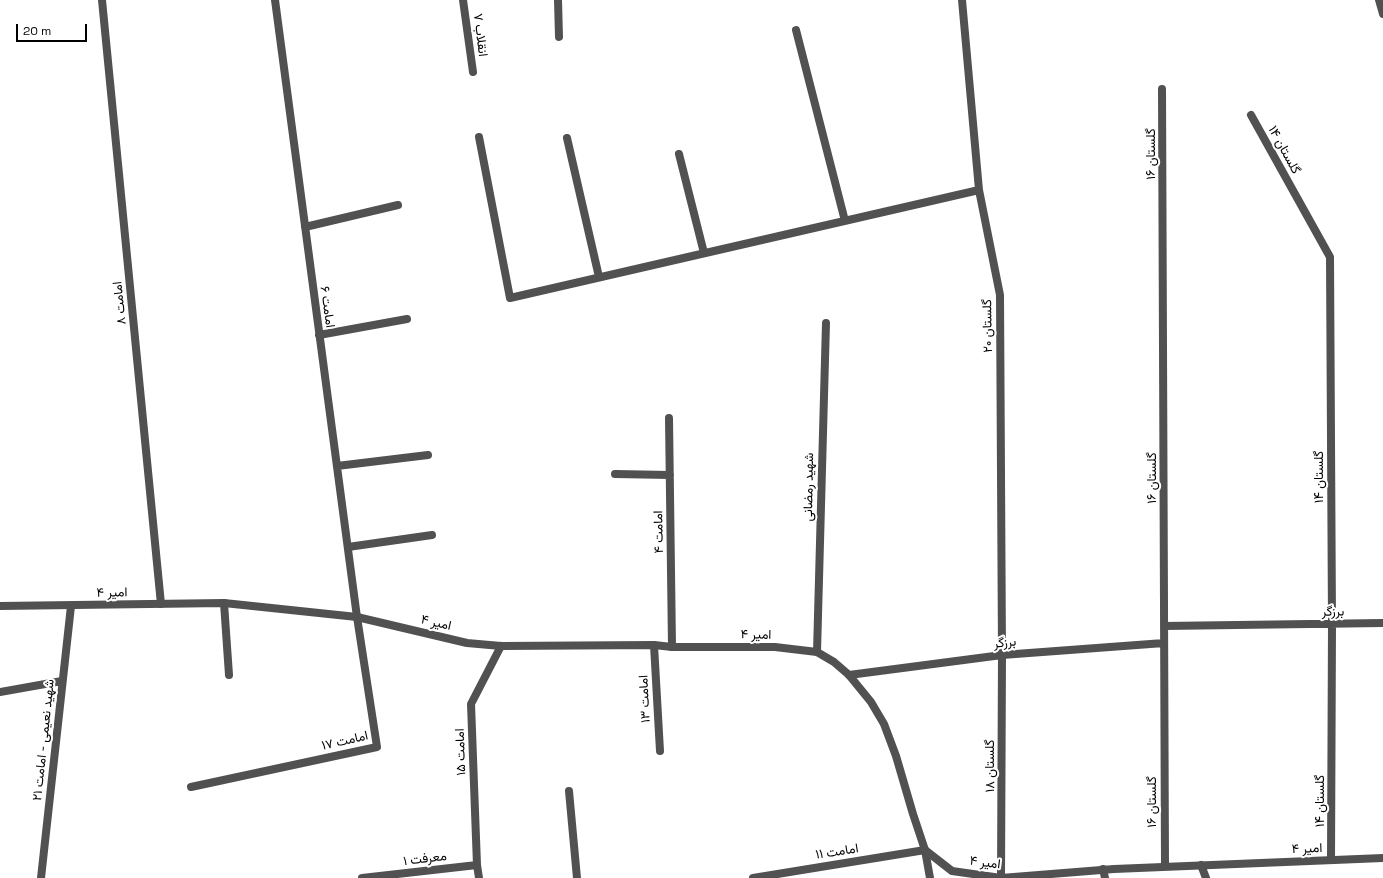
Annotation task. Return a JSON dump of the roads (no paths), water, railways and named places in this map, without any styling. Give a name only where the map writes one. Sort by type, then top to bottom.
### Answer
[{"type":"street","name":"امامت ۸","points":[[102,0],[161,604]]},
{"type":"street","name":"امامت ۶","points":[[274,0],[357,617]]},
{"type":"street","name":"انقلاب ۷","points":[[463,0],[473,72]]},
{"type":"street","points":[[558,0],[559,37]]},
{"type":"street","name":"گلستان ۲۰","points":[[962,0],[978,190],[1000,295],[1002,655]]},
{"type":"street","points":[[1379,0],[1383,14]]},
{"type":"street","points":[[796,30],[845,221]]},
{"type":"street","name":"گلستان ۱۶","points":[[1162,89],[1165,866]]},
{"type":"street","name":"گلستان ۱۴","points":[[1251,115],[1330,257],[1332,624],[1331,860]]},
{"type":"street","points":[[479,137],[510,298],[978,190]]},
{"type":"street","points":[[567,138],[599,277]]},
{"type":"street","points":[[679,154],[704,253]]},
{"type":"street","points":[[305,227],[398,205]]},
{"type":"street","points":[[319,335],[407,319]]},
{"type":"street","name":"شهید رمضانی","points":[[817,652],[826,323]]},
{"type":"street","name":"امامت ۴","points":[[669,418],[672,646]]},
{"type":"street","points":[[337,466],[428,455]]},
{"type":"street","points":[[616,474],[670,475]]},
{"type":"street","points":[[348,547],[432,535]]},
{"type":"street","name":"امیر ۴","points":[[0,606],[224,603],[357,617],[467,643],[501,646],[654,645],[775,647],[817,652],[834,662],[849,674],[871,702],[884,724],[896,756],[913,814],[926,850],[952,871],[1001,878],[1103,869],[1383,858]]},
{"type":"street","points":[[224,603],[229,675]]},
{"type":"street","name":"شهید نعیمی - امامت ۲۱","points":[[41,878],[71,606]]},
{"type":"street","name":"امامت ۱۷","points":[[191,787],[377,747],[357,617]]},
{"type":"street","name":"برزگر","points":[[1164,626],[1383,623]]},
{"type":"street","name":"برزگر","points":[[849,674],[1002,655],[1164,643]]},
{"type":"street","name":"امامت ۱۳","points":[[654,645],[660,751]]},
{"type":"street","name":"امامت ۱۵","points":[[478,864],[471,704],[501,646]]},
{"type":"street","name":"گلستان ۱۸","points":[[1001,878],[1002,655]]},
{"type":"street","points":[[0,692],[62,681]]},
{"type":"street","points":[[569,791],[577,878]]},
{"type":"street","points":[[926,850],[930,878]]},
{"type":"street","name":"امامت ۱۱","points":[[753,878],[926,850]]},
{"type":"street","points":[[478,864],[479,878]]},
{"type":"street","name":"معرفت ۱","points":[[362,878],[478,864]]},
{"type":"street","points":[[1201,865],[1206,878]]},
{"type":"street","points":[[1103,869],[1104,878]]}]
